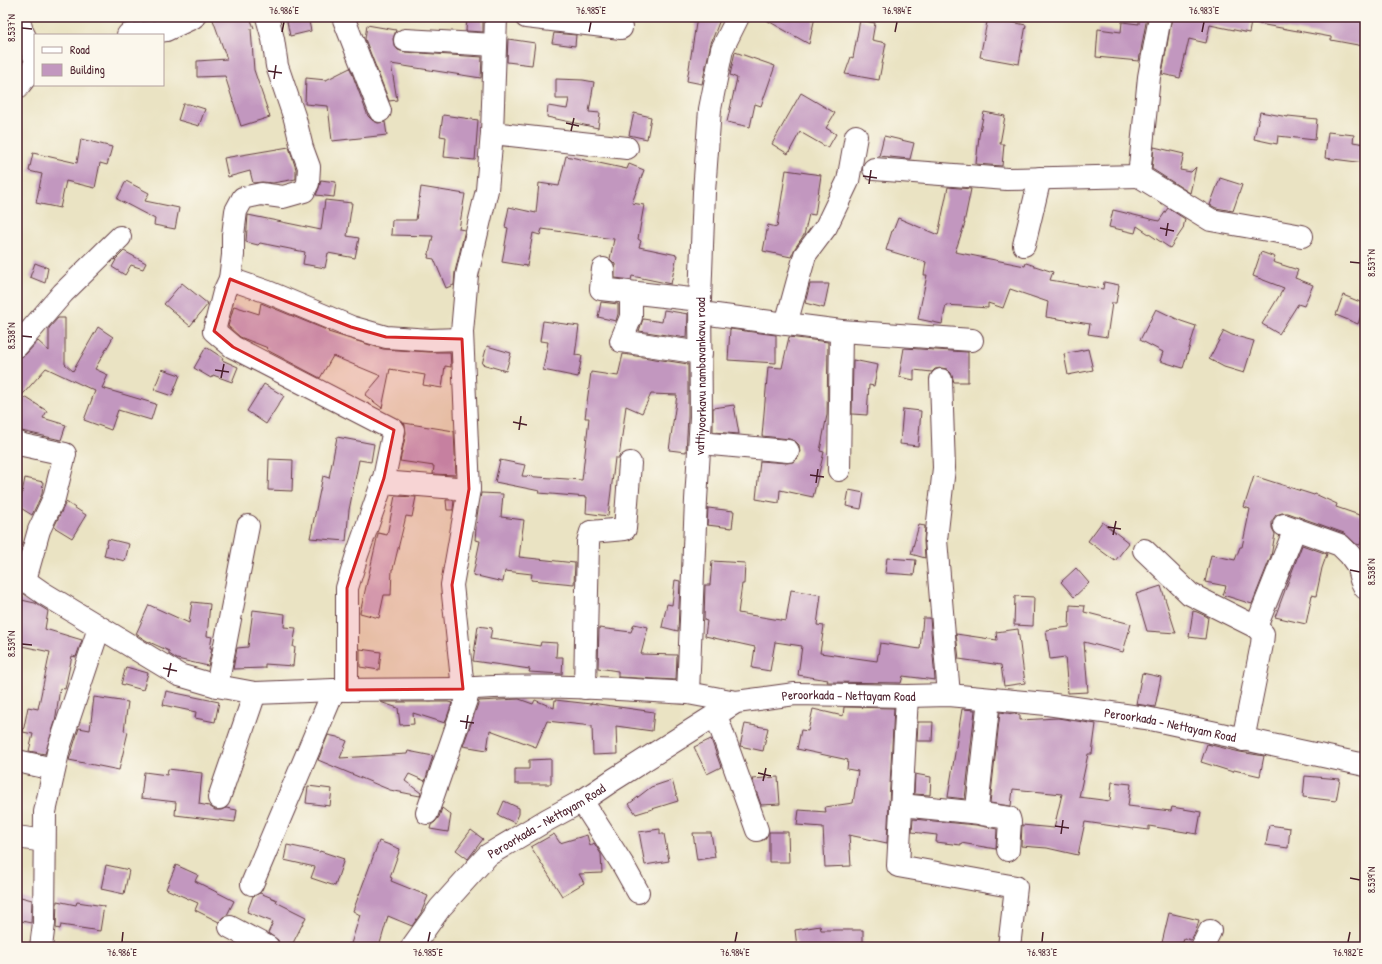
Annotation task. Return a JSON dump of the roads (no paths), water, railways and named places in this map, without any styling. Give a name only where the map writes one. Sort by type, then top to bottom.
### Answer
[{"type":"street","points":[[18,17],[22,31],[34,56]]},
{"type":"street","points":[[136,34],[166,30],[194,17]]},
{"type":"street","points":[[252,884],[341,690],[347,588],[382,482],[394,430],[233,347],[214,331],[224,292],[230,279],[236,211],[242,198],[261,194],[283,198],[304,191],[308,183],[309,168],[302,148],[295,119],[277,66],[273,39],[267,17]]},
{"type":"street","points":[[343,17],[380,111]]},
{"type":"street","points":[[427,813],[466,689],[452,585],[469,489],[462,339],[467,274],[486,190],[492,133],[496,17]]},
{"type":"street","points":[[526,17],[621,28]]},
{"type":"street","name":"vattiyoorkavu nambavankavu road","points":[[688,693],[701,417],[700,307],[704,192],[710,109],[722,49],[738,17]]},
{"type":"street","points":[[1139,176],[1150,77],[1160,17]]},
{"type":"street","points":[[405,40],[495,45]]},
{"type":"street","points":[[17,88],[34,66]]},
{"type":"street","points":[[492,133],[627,148]]},
{"type":"street","points":[[786,324],[805,255],[826,227],[848,181],[856,136]]},
{"type":"street","points":[[874,169],[1007,179],[1139,176],[1211,220],[1302,236]]},
{"type":"street","points":[[1024,246],[1040,178]]},
{"type":"street","points":[[17,346],[63,294],[120,237]]},
{"type":"street","points":[[603,269],[601,289],[631,293],[786,324],[841,331],[972,340]]},
{"type":"street","points":[[230,279],[268,292],[351,327],[386,337],[430,340],[462,339]]},
{"type":"street","points":[[631,293],[631,317],[621,341],[701,353]]},
{"type":"street","points":[[839,470],[841,331]]},
{"type":"street","points":[[941,380],[944,468],[936,540],[949,695]]},
{"type":"street","points":[[17,442],[23,446],[65,454],[54,498],[39,530],[21,577],[43,593],[99,628],[179,675],[217,686],[255,693],[533,687],[688,693],[736,702]]},
{"type":"street","points":[[700,443],[788,451]]},
{"type":"street","points":[[585,688],[588,542],[591,532],[625,529],[630,463]]},
{"type":"street","points":[[382,482],[469,489]]},
{"type":"street","points":[[217,686],[248,526]]},
{"type":"street","points":[[1256,627],[1289,527],[1340,545],[1357,565],[1365,588]]},
{"type":"street","points":[[1144,550],[1185,591],[1200,600],[1256,627],[1263,634],[1243,740]]},
{"type":"street","points":[[41,947],[44,923],[45,812],[59,748],[99,628]]},
{"type":"street","points":[[219,798],[255,693]]},
{"type":"street","name":"Peroorkada - Nettayam Road","points":[[412,947],[440,908],[488,856],[547,820],[582,801],[736,702],[795,694],[907,696],[949,695],[1047,704],[1146,718],[1365,765]]},
{"type":"street","points":[[907,696],[898,866],[1016,887],[1009,947]]},
{"type":"street","points":[[980,812],[977,806],[989,699]]},
{"type":"street","points":[[716,715],[757,830]]},
{"type":"street","points":[[17,761],[54,769]]},
{"type":"street","points":[[582,801],[623,865],[638,892]]},
{"type":"street","points":[[901,804],[980,812],[1009,818],[1008,850]]},
{"type":"street","points":[[17,837],[44,841]]},
{"type":"street","points":[[230,927],[268,947]]}]
